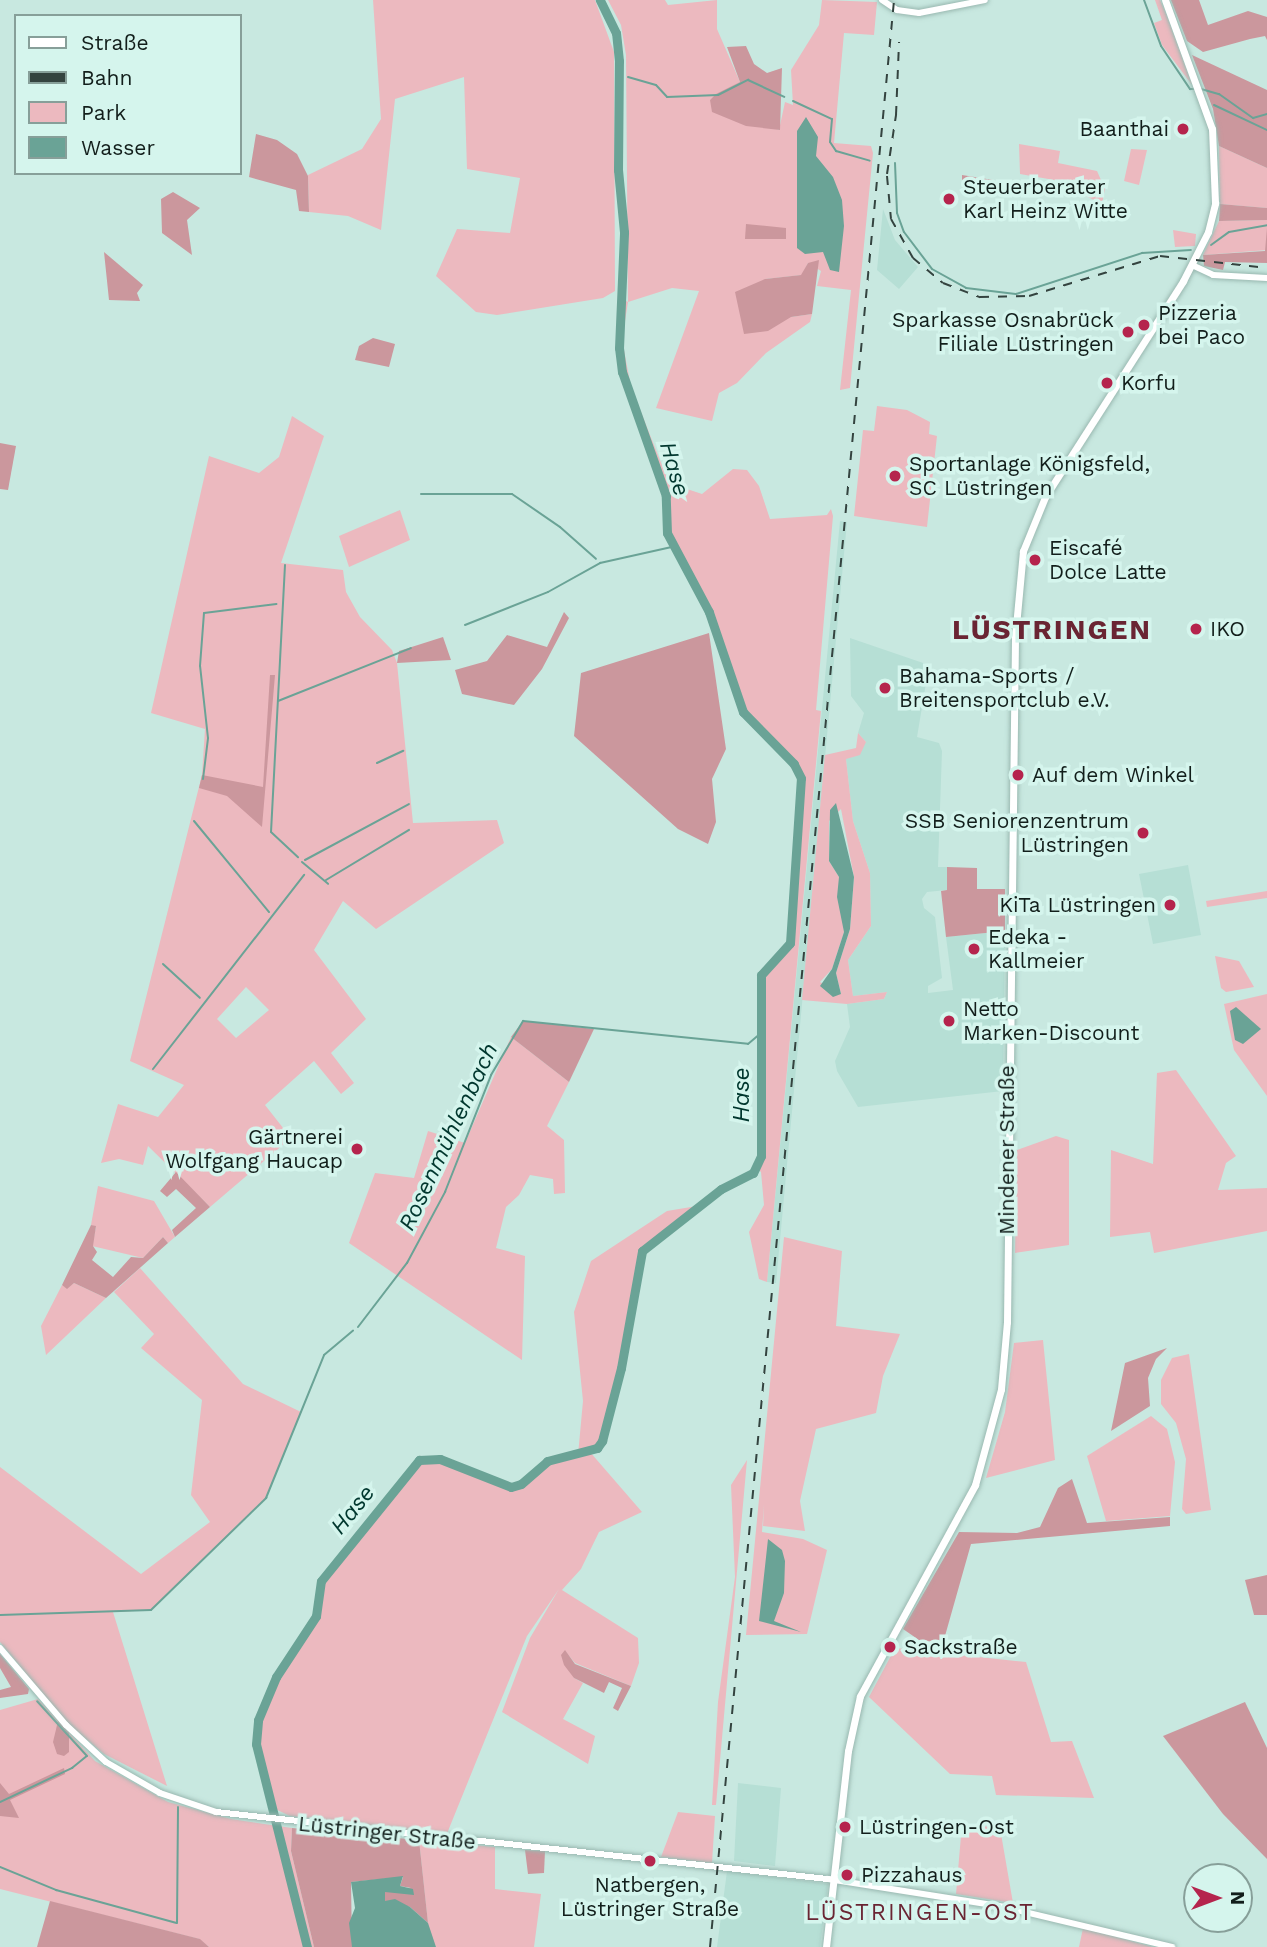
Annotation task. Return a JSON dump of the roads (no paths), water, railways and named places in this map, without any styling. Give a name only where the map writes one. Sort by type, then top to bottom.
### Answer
[{"type":"main road","name":"Mindener Straße","points":[[826,1947],[848,1751],[860,1696],[975,1485],[1001,1389],[1007,1322],[1015,650],[1023,551],[1045,497],[1192,265],[1215,203],[1215,144],[1203,102],[1165,0]]},
{"type":"street","points":[[882,0],[897,10],[919,13],[985,0]]},
{"type":"street","points":[[1192,265],[1221,276],[1267,278]]},
{"type":"street","name":"Lüstringer Straße","points":[[0,1648],[43,1700],[106,1762],[172,1798],[268,1821],[833,1880],[1004,1907],[1172,1947]]},
{"type":"water","points":[[806,117],[818,137],[816,156],[833,177],[842,200],[844,226],[839,272],[830,270],[823,252],[805,254],[797,248],[797,131]]},
{"type":"water","points":[[836,803],[854,877],[850,929],[836,973],[841,994],[833,997],[820,986],[832,969],[844,932],[837,897],[839,877],[829,861],[830,810]]},
{"type":"water","points":[[1236,1007],[1261,1029],[1243,1044],[1235,1040],[1230,1011]]},
{"type":"water","points":[[768,1539],[782,1550],[785,1561],[784,1593],[774,1621],[801,1632],[759,1621]]},
{"type":"water","points":[[403,1876],[400,1886],[413,1889],[414,1895],[385,1892],[385,1901],[395,1899],[410,1907],[428,1923],[436,1947],[352,1947],[349,1923],[355,1908],[351,1882]]},
{"type":"waterway","name":"Hase","points":[[307,1947],[256,1744],[258,1720],[276,1677],[316,1616],[321,1581],[419,1460],[440,1459],[511,1487],[521,1484],[547,1461],[597,1448],[602,1441],[621,1368],[642,1251],[721,1189],[753,1173],[761,1156],[761,975],[790,943],[801,778],[794,764],[743,712],[709,612],[667,533],[666,496],[622,372],[619,348],[624,232],[618,170],[619,61],[616,33],[600,0]]},
{"type":"waterway","points":[[1144,0],[1161,46],[1190,89],[1195,89]]},
{"type":"waterway","points":[[628,77],[656,85],[667,97],[718,95],[748,80],[784,97]]},
{"type":"waterway","points":[[1201,89],[1219,94],[1253,118],[1267,114]]},
{"type":"waterway","points":[[793,101],[832,119],[830,142],[836,151],[870,161]]},
{"type":"waterway","points":[[1214,105],[1267,130]]},
{"type":"waterway","points":[[895,163],[897,213],[904,232],[932,269],[966,288],[1016,294],[1142,253],[1191,250]]},
{"type":"waterway","points":[[1211,245],[1229,232],[1267,225]]},
{"type":"waterway","points":[[421,494],[512,494],[560,527],[596,559]]},
{"type":"waterway","points":[[465,625],[548,592],[600,563],[676,546]]},
{"type":"waterway","points":[[285,565],[271,832],[298,857]]},
{"type":"waterway","points":[[203,779],[208,738],[200,666],[204,613],[276,604]]},
{"type":"waterway","points":[[278,701],[411,648]]},
{"type":"waterway","points":[[377,763],[403,751]]},
{"type":"waterway","points":[[305,860],[409,804]]},
{"type":"waterway","points":[[194,821],[269,912]]},
{"type":"waterway","points":[[326,880],[409,830]]},
{"type":"waterway","points":[[302,862],[328,884]]},
{"type":"waterway","points":[[153,1069],[304,875]]},
{"type":"waterway","points":[[163,964],[200,998]]},
{"type":"waterway","name":"Rosenmühlenbach","points":[[358,1327],[407,1263],[445,1192],[491,1075],[523,1021],[748,1044],[761,1033]]},
{"type":"waterway","name":"Rosenmühlenbach","points":[[0,1615],[151,1610],[266,1498],[324,1355],[353,1331]]},
{"type":"waterway","points":[[0,1802],[72,1768],[87,1756],[37,1701]]},
{"type":"waterway","points":[[0,1867],[56,1890],[177,1923],[178,1807]]},
{"type":"railway","points":[[710,1947],[894,0]]},
{"type":"railway","points":[[887,174],[896,115],[899,42]]},
{"type":"railway","points":[[887,176],[891,219],[913,258],[943,283],[980,297],[1029,296],[1160,256],[1267,268]]},
{"type":"place","name":"Baanthai","points":[[1183,129]]},
{"type":"place","name":"Steuerberater Karl Heinz Witte","points":[[949,199]]},
{"type":"place","name":"Pizzeria bei Paco","points":[[1144,325]]},
{"type":"place","name":"Sparkasse Osnabrück Filiale Lüstringen","points":[[1128,332]]},
{"type":"place","name":"Korfu","points":[[1107,383]]},
{"type":"place","name":"Sportanlage Königsfeld, SC Lüstringen","points":[[895,476]]},
{"type":"place","name":"Eiscafé Dolce Latte","points":[[1035,560]]},
{"type":"place","name":"IKO","points":[[1196,629]]},
{"type":"place","name":"Bahama-Sports / Breitensportclub e.V.","points":[[885,688]]},
{"type":"place","name":"Auf dem Winkel","points":[[1018,775]]},
{"type":"place","name":"SSB Seniorenzentrum Lüstringen","points":[[1143,833]]},
{"type":"place","name":"KiTa Lüstringen","points":[[1170,905]]},
{"type":"place","name":"Edeka - Kallmeier","points":[[974,949]]},
{"type":"place","name":"Netto Marken-Discount","points":[[949,1021]]},
{"type":"place","name":"Gärtnerei Wolfgang Haucap","points":[[357,1149]]},
{"type":"place","name":"Sackstraße","points":[[890,1647]]},
{"type":"place","name":"Lüstringen-Ost","points":[[845,1827]]},
{"type":"place","name":"Natbergen, Lüstringer Straße","points":[[650,1861]]},
{"type":"place","name":"Pizzahaus","points":[[847,1875]]},
{"type":"district","name":"LÜSTRINGEN","points":[[1052,630]]},
{"type":"district","name":"LÜSTRINGEN-OST","points":[[920,1913]]}]
